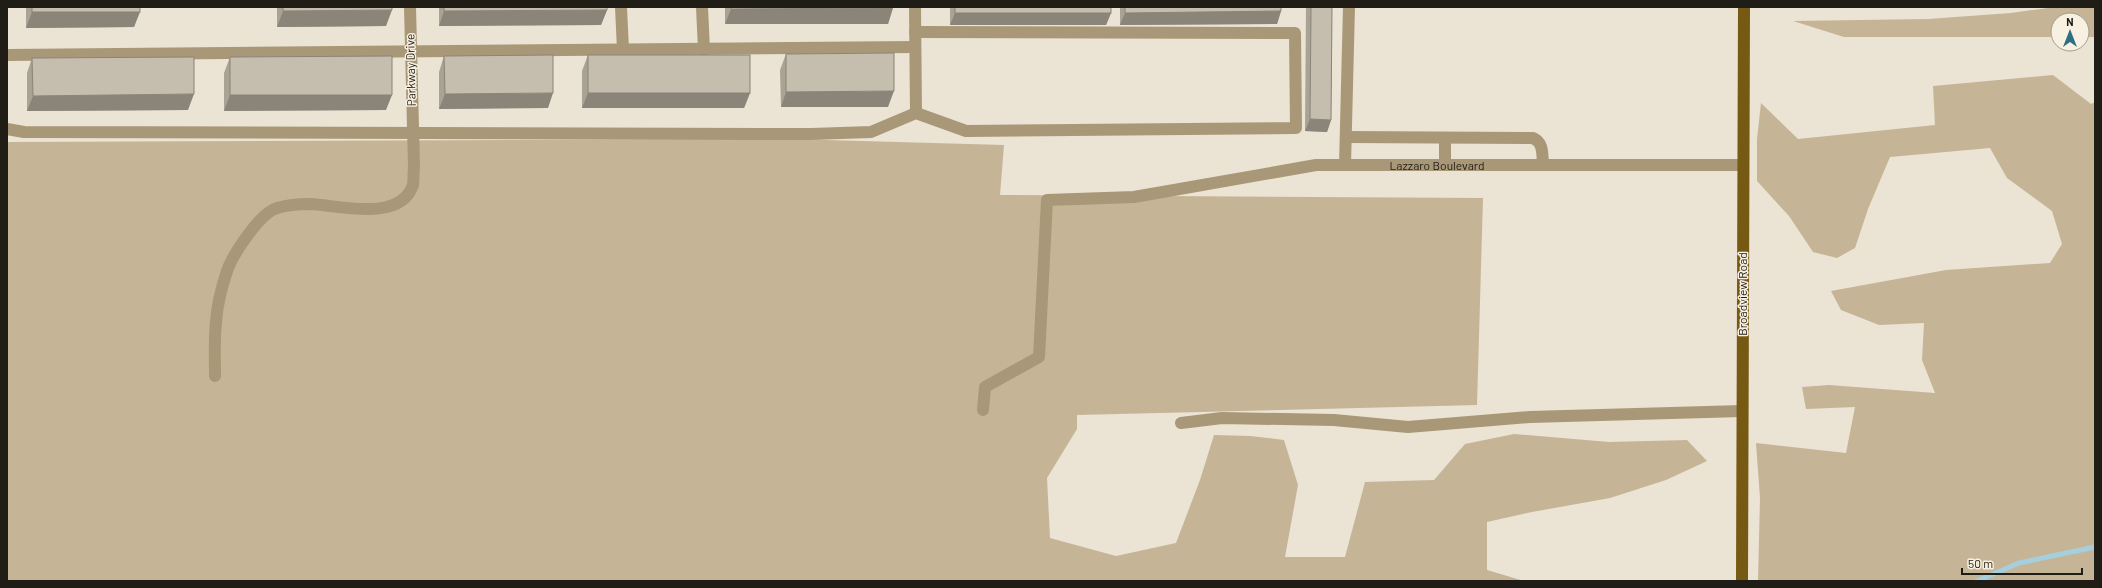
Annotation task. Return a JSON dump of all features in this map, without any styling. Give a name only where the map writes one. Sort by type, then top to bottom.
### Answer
[{"type":"main road","name":"Broadview Road","points":[[1742,581],[1742,165],[1744,7]]},
{"type":"street","name":"Parkway Drive","points":[[215,376],[216,320],[227,270],[248,234],[262,217],[276,208],[311,204],[359,211],[385,207],[404,200],[413,185],[414,167],[410,7]]},
{"type":"street","points":[[621,7],[623,50]]},
{"type":"street","points":[[702,7],[704,50]]},
{"type":"street","points":[[915,7],[916,113]]},
{"type":"street","points":[[1345,165],[1349,7]]},
{"type":"street","points":[[7,129],[24,132],[811,134],[871,132],[916,113],[966,131],[1296,128],[1295,33],[915,32]]},
{"type":"street","points":[[7,55],[915,47]]},
{"type":"street","points":[[1346,137],[1533,138],[1538,140],[1542,145],[1543,165]]},
{"type":"street","points":[[1445,138],[1445,165]]},
{"type":"street","name":"Lazzaro Boulevard","points":[[983,410],[985,387],[1039,357],[1047,200],[1134,197],[1316,165],[1742,165]]},
{"type":"street","points":[[1180,423],[1230,418],[1334,420],[1408,427],[1530,417],[1742,411]]},
{"type":"shaded area","points":[[2055,7],[2095,7],[2095,37],[2090,37],[2090,12],[2050,12],[2050,37],[1844,37],[1793,21],[1928,19],[2011,13]]},
{"type":"shaded area","points":[[2053,75],[2091,104],[2095,102],[2095,581],[1758,581],[1760,498],[1756,443],[1846,453],[1855,407],[1806,409],[1802,387],[1829,385],[1935,393],[1922,360],[1924,323],[1879,325],[1841,310],[1831,291],[1946,270],[2050,263],[2062,244],[2052,211],[2007,178],[1990,148],[1890,157],[1868,209],[1855,248],[1837,258],[1813,252],[1789,216],[1757,181],[1757,139],[1761,103],[1798,139],[1935,125],[1933,86]]},
{"type":"shaded area","points":[[791,139],[1004,145],[1000,195],[1483,198],[1477,405],[1077,415],[1077,429],[1047,478],[1050,538],[1116,556],[1176,543],[1200,480],[1214,435],[1250,436],[1284,440],[1298,485],[1285,557],[1345,557],[1365,482],[1434,480],[1465,444],[1514,434],[1609,442],[1687,440],[1707,461],[1666,480],[1610,498],[1487,522],[1487,570],[1524,581],[7,581],[7,142]]},
{"type":"building","points":[[32,7],[140,7],[140,12],[32,12]]},
{"type":"building","points":[[283,7],[392,7],[392,10],[283,11]]},
{"type":"building","points":[[444,7],[607,7],[607,10],[444,11]]},
{"type":"building","points":[[731,7],[893,7],[893,8],[731,9]]},
{"type":"building","points":[[955,7],[1111,7],[1111,13],[955,13]]},
{"type":"building","points":[[1125,7],[1281,7],[1281,11],[1125,13]]},
{"type":"building","points":[[1311,7],[1332,7],[1331,120],[1310,119]]},
{"type":"building","points":[[894,53],[894,91],[786,92],[786,54]]},
{"type":"building","points":[[553,55],[553,93],[445,94],[444,56]]},
{"type":"building","points":[[588,55],[750,55],[750,93],[588,93]]},
{"type":"building","points":[[392,56],[392,95],[230,95],[230,57]]},
{"type":"building","points":[[194,57],[194,94],[33,96],[32,58]]},
{"type":"waterway","points":[[1977,581],[2019,563],[2095,547]]}]
